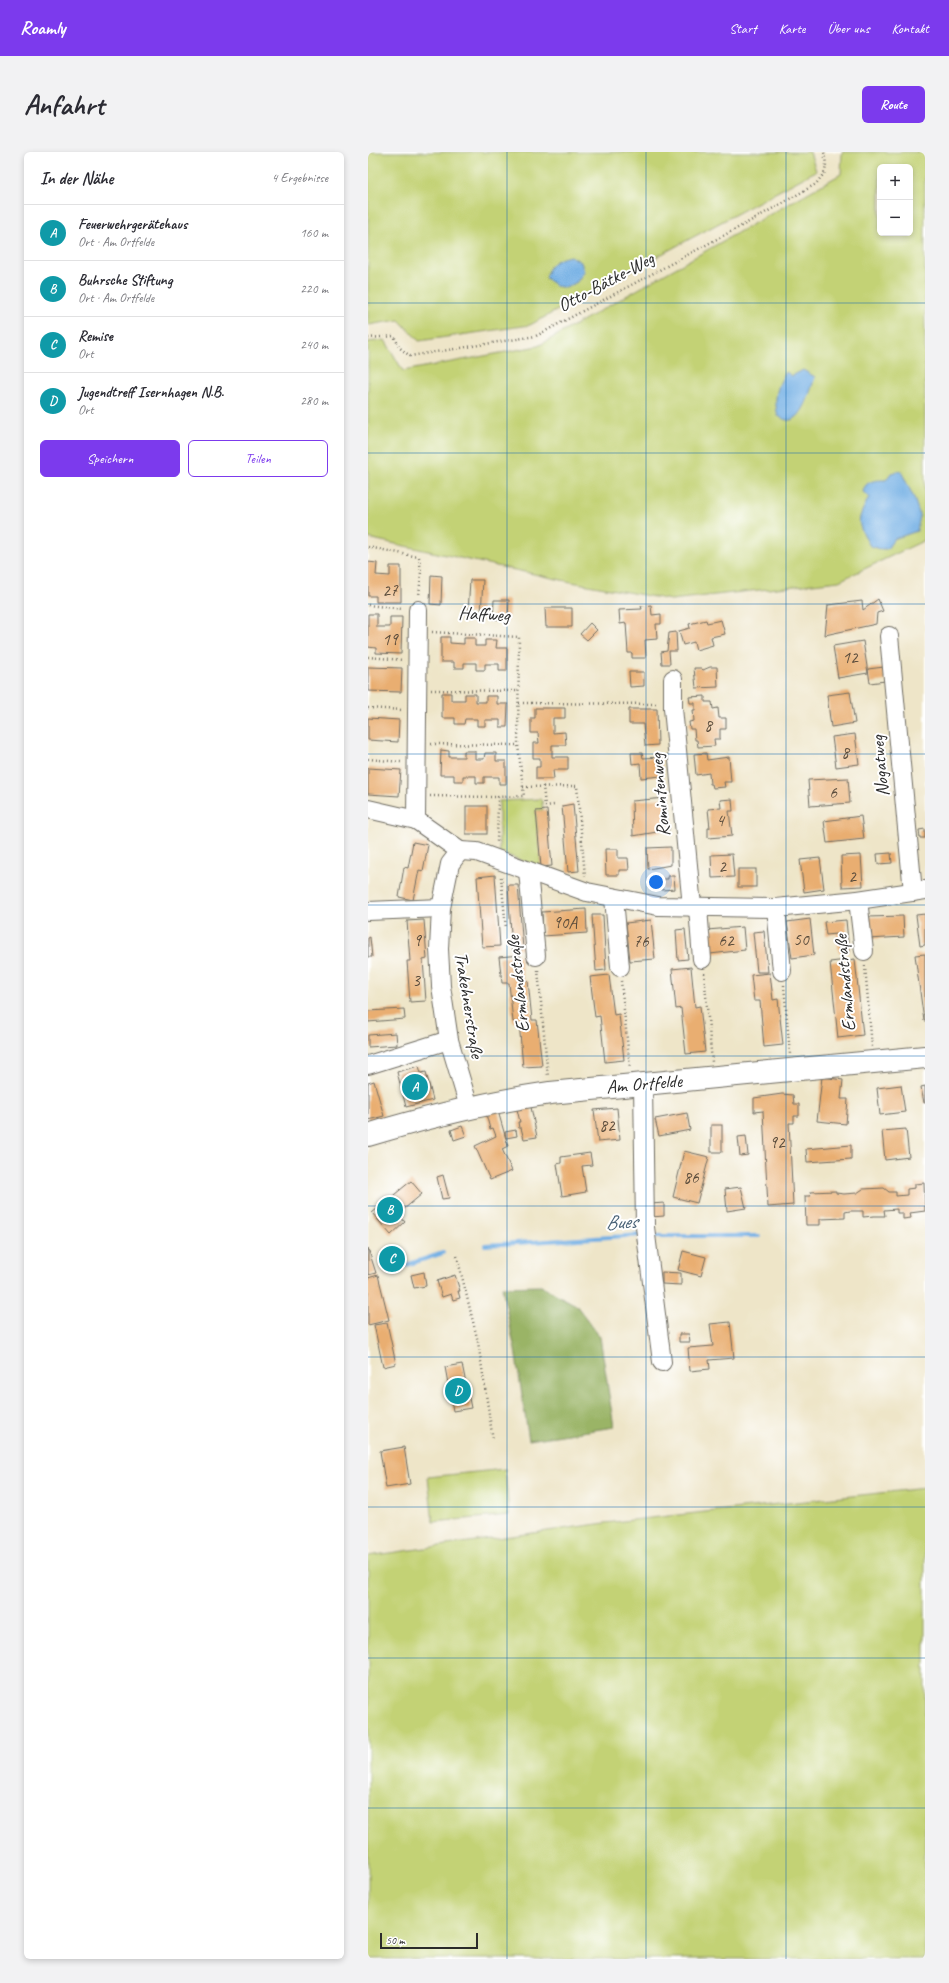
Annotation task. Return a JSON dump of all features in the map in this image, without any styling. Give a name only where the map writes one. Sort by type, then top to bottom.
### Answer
[{"type":"main road","name":"Am Ortfelde","points":[[368,1135],[469,1107],[550,1093],[925,1057]]},
{"type":"street","points":[[416,820],[418,610]]},
{"type":"street","name":"Nogatweg","points":[[889,636],[919,891]]},
{"type":"street","name":"Romintenweg","points":[[673,679],[673,704],[695,907]]},
{"type":"street","points":[[368,810],[416,820],[460,851],[477,852],[498,861],[587,892],[658,906],[776,908],[858,900],[919,891]]},
{"type":"street","name":"Trakehnerstraße","points":[[460,851],[450,864],[441,908],[439,949],[441,986],[449,1040],[469,1107]]},
{"type":"street","name":"Ermlandstraße","points":[[528,871],[536,956]]},
{"type":"street","points":[[614,898],[620,967]]},
{"type":"street","name":"Ermlandstraße","points":[[858,900],[864,951]]},
{"type":"street","points":[[695,907],[702,959]]},
{"type":"street","points":[[368,911],[441,908]]},
{"type":"street","points":[[776,908],[782,971]]},
{"type":"street","points":[[368,1065],[449,1040]]},
{"type":"street","points":[[638,1085],[646,1236],[662,1362]]},
{"type":"path","name":"Otto-Bätke-Weg","points":[[368,338],[394,336],[400,348],[410,356],[536,336],[747,223],[816,184],[825,172],[826,164],[824,152]]},
{"type":"path","points":[[368,547],[419,557],[421,571],[418,610],[368,605]]},
{"type":"path","name":"Haffweg","points":[[417,632],[519,637],[518,745],[523,787]]},
{"type":"path","points":[[368,657],[417,661]]},
{"type":"path","points":[[417,690],[518,691]]},
{"type":"path","points":[[519,703],[673,704]]},
{"type":"path","points":[[368,708],[417,711]]},
{"type":"path","points":[[416,744],[518,745]]},
{"type":"path","points":[[368,759],[416,763]]},
{"type":"path","points":[[543,786],[546,806],[555,806]]},
{"type":"path","points":[[416,796],[498,798],[524,796],[523,787],[577,786],[587,892]]},
{"type":"path","points":[[498,798],[498,861]]},
{"type":"path","name":"Ermlandstraße","points":[[498,861],[506,928]]},
{"type":"path","name":"Ermlandstraße","points":[[864,951],[874,1063]]},
{"type":"path","name":"Ermlandstraße","points":[[536,956],[550,1093]]},
{"type":"path","points":[[702,959],[714,1078]]},
{"type":"path","points":[[620,967],[638,1085]]},
{"type":"path","points":[[782,971],[792,1070]]},
{"type":"path","points":[[457,1256],[478,1342],[493,1440]]},
{"type":"green space","points":[[368,152],[810,152],[816,171],[530,325],[419,341],[399,320],[368,325]]},
{"type":"green space","points":[[842,152],[925,152],[925,540],[839,581],[671,600],[566,581],[368,538],[368,342],[385,340],[403,371],[538,346],[841,174]]},
{"type":"green space","points":[[540,799],[542,801],[543,810],[536,811],[541,868],[499,852],[499,801]]},
{"type":"green space","points":[[541,1286],[576,1305],[600,1337],[614,1427],[529,1440],[515,1350],[502,1287]]},
{"type":"green space","points":[[505,1469],[509,1515],[433,1522],[428,1477]]},
{"type":"green space","points":[[925,1488],[925,1959],[368,1959],[368,1556],[605,1523]]},
{"type":"water","points":[[571,256],[581,262],[584,272],[577,282],[566,288],[556,286],[546,278],[548,269],[554,262]]},
{"type":"water","points":[[803,370],[815,377],[809,395],[803,409],[799,414],[795,418],[786,420],[778,416],[776,398],[778,387],[786,372],[792,376]]},
{"type":"water","points":[[901,471],[914,498],[920,516],[917,531],[894,539],[887,549],[879,549],[870,546],[862,531],[859,521],[869,497],[863,492],[864,488],[869,483],[878,480],[886,480],[891,473]]},
{"type":"building","points":[[368,562],[377,563],[376,575],[390,576],[390,566],[401,566],[401,602],[376,602],[376,596],[368,596]]},
{"type":"building","points":[[431,575],[442,576],[441,605],[430,604]]},
{"type":"building","points":[[470,580],[483,580],[481,614],[468,613]]},
{"type":"building","points":[[878,599],[883,611],[877,613],[876,624],[825,635],[828,605],[862,601],[863,610]]},
{"type":"building","points":[[494,600],[509,600],[508,620],[493,619]]},
{"type":"building","points":[[651,605],[652,615],[661,614],[661,624],[656,624],[657,639],[645,640],[646,658],[632,658],[632,653],[628,653],[626,623],[620,624],[619,610],[642,609],[641,606]]},
{"type":"building","points":[[545,608],[572,608],[572,627],[546,627]]},
{"type":"building","points":[[368,614],[377,614],[377,627],[390,627],[390,617],[402,617],[401,654],[376,653],[376,648],[368,647]]},
{"type":"building","points":[[706,620],[707,623],[721,620],[725,634],[711,637],[713,645],[696,650],[694,642],[683,645],[679,631],[690,628],[689,624]]},
{"type":"building","points":[[590,623],[597,630],[587,640],[580,634]]},
{"type":"building","points":[[676,632],[677,651],[669,651],[670,664],[662,664],[661,652],[667,651],[669,633]]},
{"type":"building","points":[[441,637],[450,637],[450,643],[464,644],[464,638],[475,638],[475,646],[485,646],[485,640],[497,640],[496,648],[507,648],[507,671],[499,671],[499,664],[485,664],[485,670],[476,670],[476,663],[464,663],[464,668],[454,668],[454,662],[441,662]]},
{"type":"building","points":[[863,641],[868,673],[838,678],[833,646]]},
{"type":"building","points":[[368,667],[402,668],[401,692],[368,691]]},
{"type":"building","points":[[710,667],[717,667],[718,687],[696,688],[694,668],[701,668],[703,670]]},
{"type":"building","points":[[884,667],[885,681],[870,683],[868,669]]},
{"type":"building","points":[[629,672],[644,672],[644,686],[630,687]]},
{"type":"building","points":[[850,692],[855,723],[831,727],[827,695]]},
{"type":"building","points":[[442,693],[451,693],[451,700],[465,700],[465,694],[476,694],[476,702],[486,702],[486,696],[497,696],[497,704],[508,704],[507,727],[500,727],[500,720],[485,720],[485,726],[477,726],[477,719],[465,719],[464,724],[455,724],[455,718],[442,718]]},
{"type":"building","points":[[705,696],[705,702],[712,702],[713,709],[718,708],[719,718],[726,718],[726,729],[720,729],[720,739],[714,739],[715,746],[698,747],[697,740],[695,740],[694,729],[690,729],[689,722],[694,721],[693,710],[695,710],[695,703],[690,703],[689,697]]},
{"type":"building","points":[[535,708],[565,708],[565,718],[553,718],[553,733],[565,732],[566,745],[552,745],[552,757],[568,757],[568,770],[553,770],[554,779],[536,779],[536,767],[540,767],[540,758],[533,758],[533,743],[539,743],[538,733],[531,733],[531,718],[535,718]]},
{"type":"building","points":[[629,709],[657,709],[658,745],[645,746],[643,724],[629,724]]},
{"type":"building","points":[[368,718],[399,720],[398,742],[368,740]]},
{"type":"building","points":[[855,734],[859,764],[836,767],[832,737]]},
{"type":"building","points":[[441,750],[449,751],[449,757],[464,757],[464,751],[475,751],[475,759],[484,759],[485,753],[496,753],[496,761],[506,761],[506,784],[499,784],[499,777],[484,777],[484,783],[476,783],[476,776],[463,776],[463,781],[454,781],[454,775],[440,775]]},
{"type":"building","points":[[631,753],[642,753],[643,758],[661,757],[662,776],[641,778],[640,763],[632,764]]},
{"type":"building","points":[[706,753],[707,760],[729,757],[731,782],[724,782],[725,787],[713,788],[712,784],[710,784],[709,773],[696,775],[694,754]]},
{"type":"building","points":[[368,768],[401,770],[399,796],[368,794]]},
{"type":"building","points":[[848,778],[850,803],[810,806],[808,780]]},
{"type":"building","points":[[665,798],[669,830],[633,836],[632,801]]},
{"type":"building","points":[[732,799],[733,811],[729,811],[732,836],[708,838],[708,828],[710,828],[708,809],[721,808],[720,800]]},
{"type":"building","points":[[573,804],[579,871],[568,872],[562,806]]},
{"type":"building","points":[[466,806],[487,806],[487,834],[466,834]]},
{"type":"building","points":[[547,810],[552,866],[541,867],[536,811]]},
{"type":"building","points":[[861,816],[864,839],[827,843],[824,821]]},
{"type":"building","points":[[925,829],[925,838],[920,838],[919,830]]},
{"type":"building","points":[[413,842],[428,845],[423,871],[419,870],[413,900],[399,897],[404,867],[408,868]]},
{"type":"building","points":[[671,847],[671,865],[648,869],[647,848]]},
{"type":"building","points":[[605,849],[618,849],[618,858],[628,858],[629,870],[619,870],[619,875],[606,875]]},
{"type":"building","points":[[891,853],[892,863],[878,864],[877,854]]},
{"type":"building","points":[[732,854],[734,877],[712,878],[711,855]]},
{"type":"building","points":[[861,855],[863,886],[842,887],[841,856]]},
{"type":"building","points":[[820,858],[824,889],[804,892],[800,860]]},
{"type":"building","points":[[738,869],[756,869],[756,887],[738,887]]},
{"type":"building","points":[[495,875],[500,946],[482,947],[477,877]]},
{"type":"building","points":[[668,876],[674,876],[675,889],[662,890],[662,879],[668,879]]},
{"type":"building","points":[[508,885],[518,885],[523,949],[512,950]]},
{"type":"building","points":[[586,909],[587,933],[543,936],[542,912]]},
{"type":"building","points":[[925,914],[925,945],[920,946],[916,915]]},
{"type":"building","points":[[592,915],[603,915],[606,970],[596,971]]},
{"type":"building","points":[[903,916],[904,937],[868,939],[867,917]]},
{"type":"building","points":[[810,919],[814,955],[792,958],[787,922]]},
{"type":"building","points":[[424,920],[427,959],[423,960],[426,1001],[410,1002],[407,961],[410,961],[407,921]]},
{"type":"building","points":[[651,920],[655,959],[630,961],[626,923]]},
{"type":"building","points":[[846,920],[849,952],[839,953],[837,934],[826,935],[824,922]]},
{"type":"building","points":[[743,927],[745,950],[710,954],[707,930]]},
{"type":"building","points":[[685,929],[688,959],[678,960],[676,930]]},
{"type":"building","points":[[764,931],[768,972],[757,972],[753,932]]},
{"type":"building","points":[[370,937],[372,957],[368,957],[368,938]]},
{"type":"building","points":[[925,954],[925,1021],[924,1021],[915,955]]},
{"type":"building","points":[[520,955],[523,981],[528,981],[532,1020],[537,1020],[542,1066],[523,1067],[519,1022],[513,1022],[509,983],[502,983],[499,957]]},
{"type":"building","points":[[855,959],[863,1035],[838,1038],[830,962]]},
{"type":"building","points":[[691,967],[695,1007],[700,1006],[705,1052],[686,1054],[681,1008],[676,1009],[672,969]]},
{"type":"building","points":[[770,973],[773,1000],[778,999],[783,1045],[764,1047],[760,1001],[754,1001],[751,975]]},
{"type":"building","points":[[609,975],[614,1015],[619,1014],[624,1060],[605,1062],[600,1016],[595,1017],[590,977]]},
{"type":"building","points":[[404,1009],[405,1019],[368,1022],[368,1011]]},
{"type":"building","points":[[396,1033],[397,1045],[368,1047],[368,1035]]},
{"type":"building","points":[[419,1066],[421,1073],[426,1072],[433,1100],[406,1107],[397,1072]]},
{"type":"building","points":[[822,1077],[843,1080],[841,1099],[848,1099],[846,1124],[817,1121]]},
{"type":"building","points":[[374,1081],[384,1116],[368,1120],[368,1083]]},
{"type":"building","points":[[901,1085],[905,1112],[880,1115],[877,1088]]},
{"type":"building","points":[[925,1086],[925,1103],[924,1103],[921,1087]]},
{"type":"building","points":[[782,1094],[793,1095],[794,1104],[799,1104],[799,1116],[794,1116],[794,1123],[789,1123],[793,1205],[768,1207],[763,1111],[754,1112],[754,1098]]},
{"type":"building","points":[[531,1107],[537,1137],[524,1139],[521,1128],[519,1128],[518,1122],[520,1122],[517,1109]]},
{"type":"building","points":[[617,1108],[620,1140],[598,1142],[594,1110]]},
{"type":"building","points":[[498,1111],[508,1146],[502,1149],[512,1171],[490,1180],[475,1146],[496,1136],[493,1128],[490,1129],[486,1114]]},
{"type":"building","points":[[687,1113],[690,1130],[659,1136],[655,1119]]},
{"type":"building","points":[[711,1125],[722,1125],[722,1152],[711,1152]]},
{"type":"building","points":[[462,1126],[466,1136],[454,1140],[451,1130]]},
{"type":"building","points":[[906,1129],[909,1157],[885,1160],[882,1131]]},
{"type":"building","points":[[516,1130],[517,1136],[506,1138],[505,1132]]},
{"type":"building","points":[[746,1136],[748,1155],[740,1156],[738,1137]]},
{"type":"building","points":[[851,1145],[851,1159],[807,1162],[806,1149]]},
{"type":"building","points":[[684,1151],[709,1157],[697,1203],[673,1197]]},
{"type":"building","points":[[590,1153],[592,1165],[582,1166],[586,1192],[562,1196],[557,1164],[561,1163],[561,1157]]},
{"type":"building","points":[[443,1175],[449,1198],[442,1199],[437,1177]]},
{"type":"building","points":[[411,1181],[422,1194],[398,1214],[405,1222],[391,1235],[372,1213]]},
{"type":"building","points":[[924,1183],[925,1211],[910,1213],[911,1218],[903,1219],[903,1213],[897,1213],[897,1209],[884,1210],[885,1216],[863,1217],[863,1211],[850,1211],[845,1212],[845,1218],[820,1219],[820,1225],[806,1225],[805,1196],[811,1196],[810,1192],[836,1191],[836,1193],[844,1194],[857,1193],[863,1189],[884,1188],[889,1192],[896,1192],[896,1196],[907,1195],[907,1189],[915,1188],[915,1184]]},
{"type":"building","points":[[741,1187],[746,1208],[727,1211],[725,1189]]},
{"type":"building","points":[[664,1203],[664,1216],[651,1217],[651,1204]]},
{"type":"building","points":[[368,1248],[376,1273],[368,1275]]},
{"type":"building","points":[[683,1251],[706,1257],[701,1276],[678,1270]]},
{"type":"building","points":[[387,1253],[400,1258],[397,1265],[384,1259]]},
{"type":"building","points":[[424,1272],[426,1286],[414,1288],[411,1275]]},
{"type":"building","points":[[662,1272],[681,1273],[681,1285],[662,1284]]},
{"type":"building","points":[[378,1275],[389,1320],[368,1325],[368,1278]]},
{"type":"building","points":[[455,1275],[460,1291],[458,1291],[460,1298],[453,1300],[451,1294],[442,1297],[437,1281]]},
{"type":"building","points":[[730,1322],[734,1358],[709,1360],[710,1369],[690,1371],[688,1348],[713,1346],[710,1324]]},
{"type":"building","points":[[387,1323],[396,1364],[383,1367],[374,1325]]},
{"type":"building","points":[[679,1334],[689,1334],[690,1342],[679,1342]]},
{"type":"building","points":[[462,1364],[471,1408],[453,1411],[445,1367]]},
{"type":"building","points":[[404,1447],[410,1484],[386,1488],[380,1451]]},
{"type":"waterway","name":"Bues","points":[[485,1245],[641,1235]]},
{"type":"waterway","name":"Bues","points":[[651,1236],[759,1236]]},
{"type":"waterway","name":"Bues","points":[[403,1266],[443,1253]]},
{"type":"place","name":"Feuerwehrgerätehaus","points":[[415,1087]]},
{"type":"place","name":"Buhrsche Stiftung","points":[[390,1210]]},
{"type":"place","name":"Remise","points":[[392,1259]]},
{"type":"place","name":"Jugendtreff Isernhagen N.B.","points":[[458,1391]]}]
